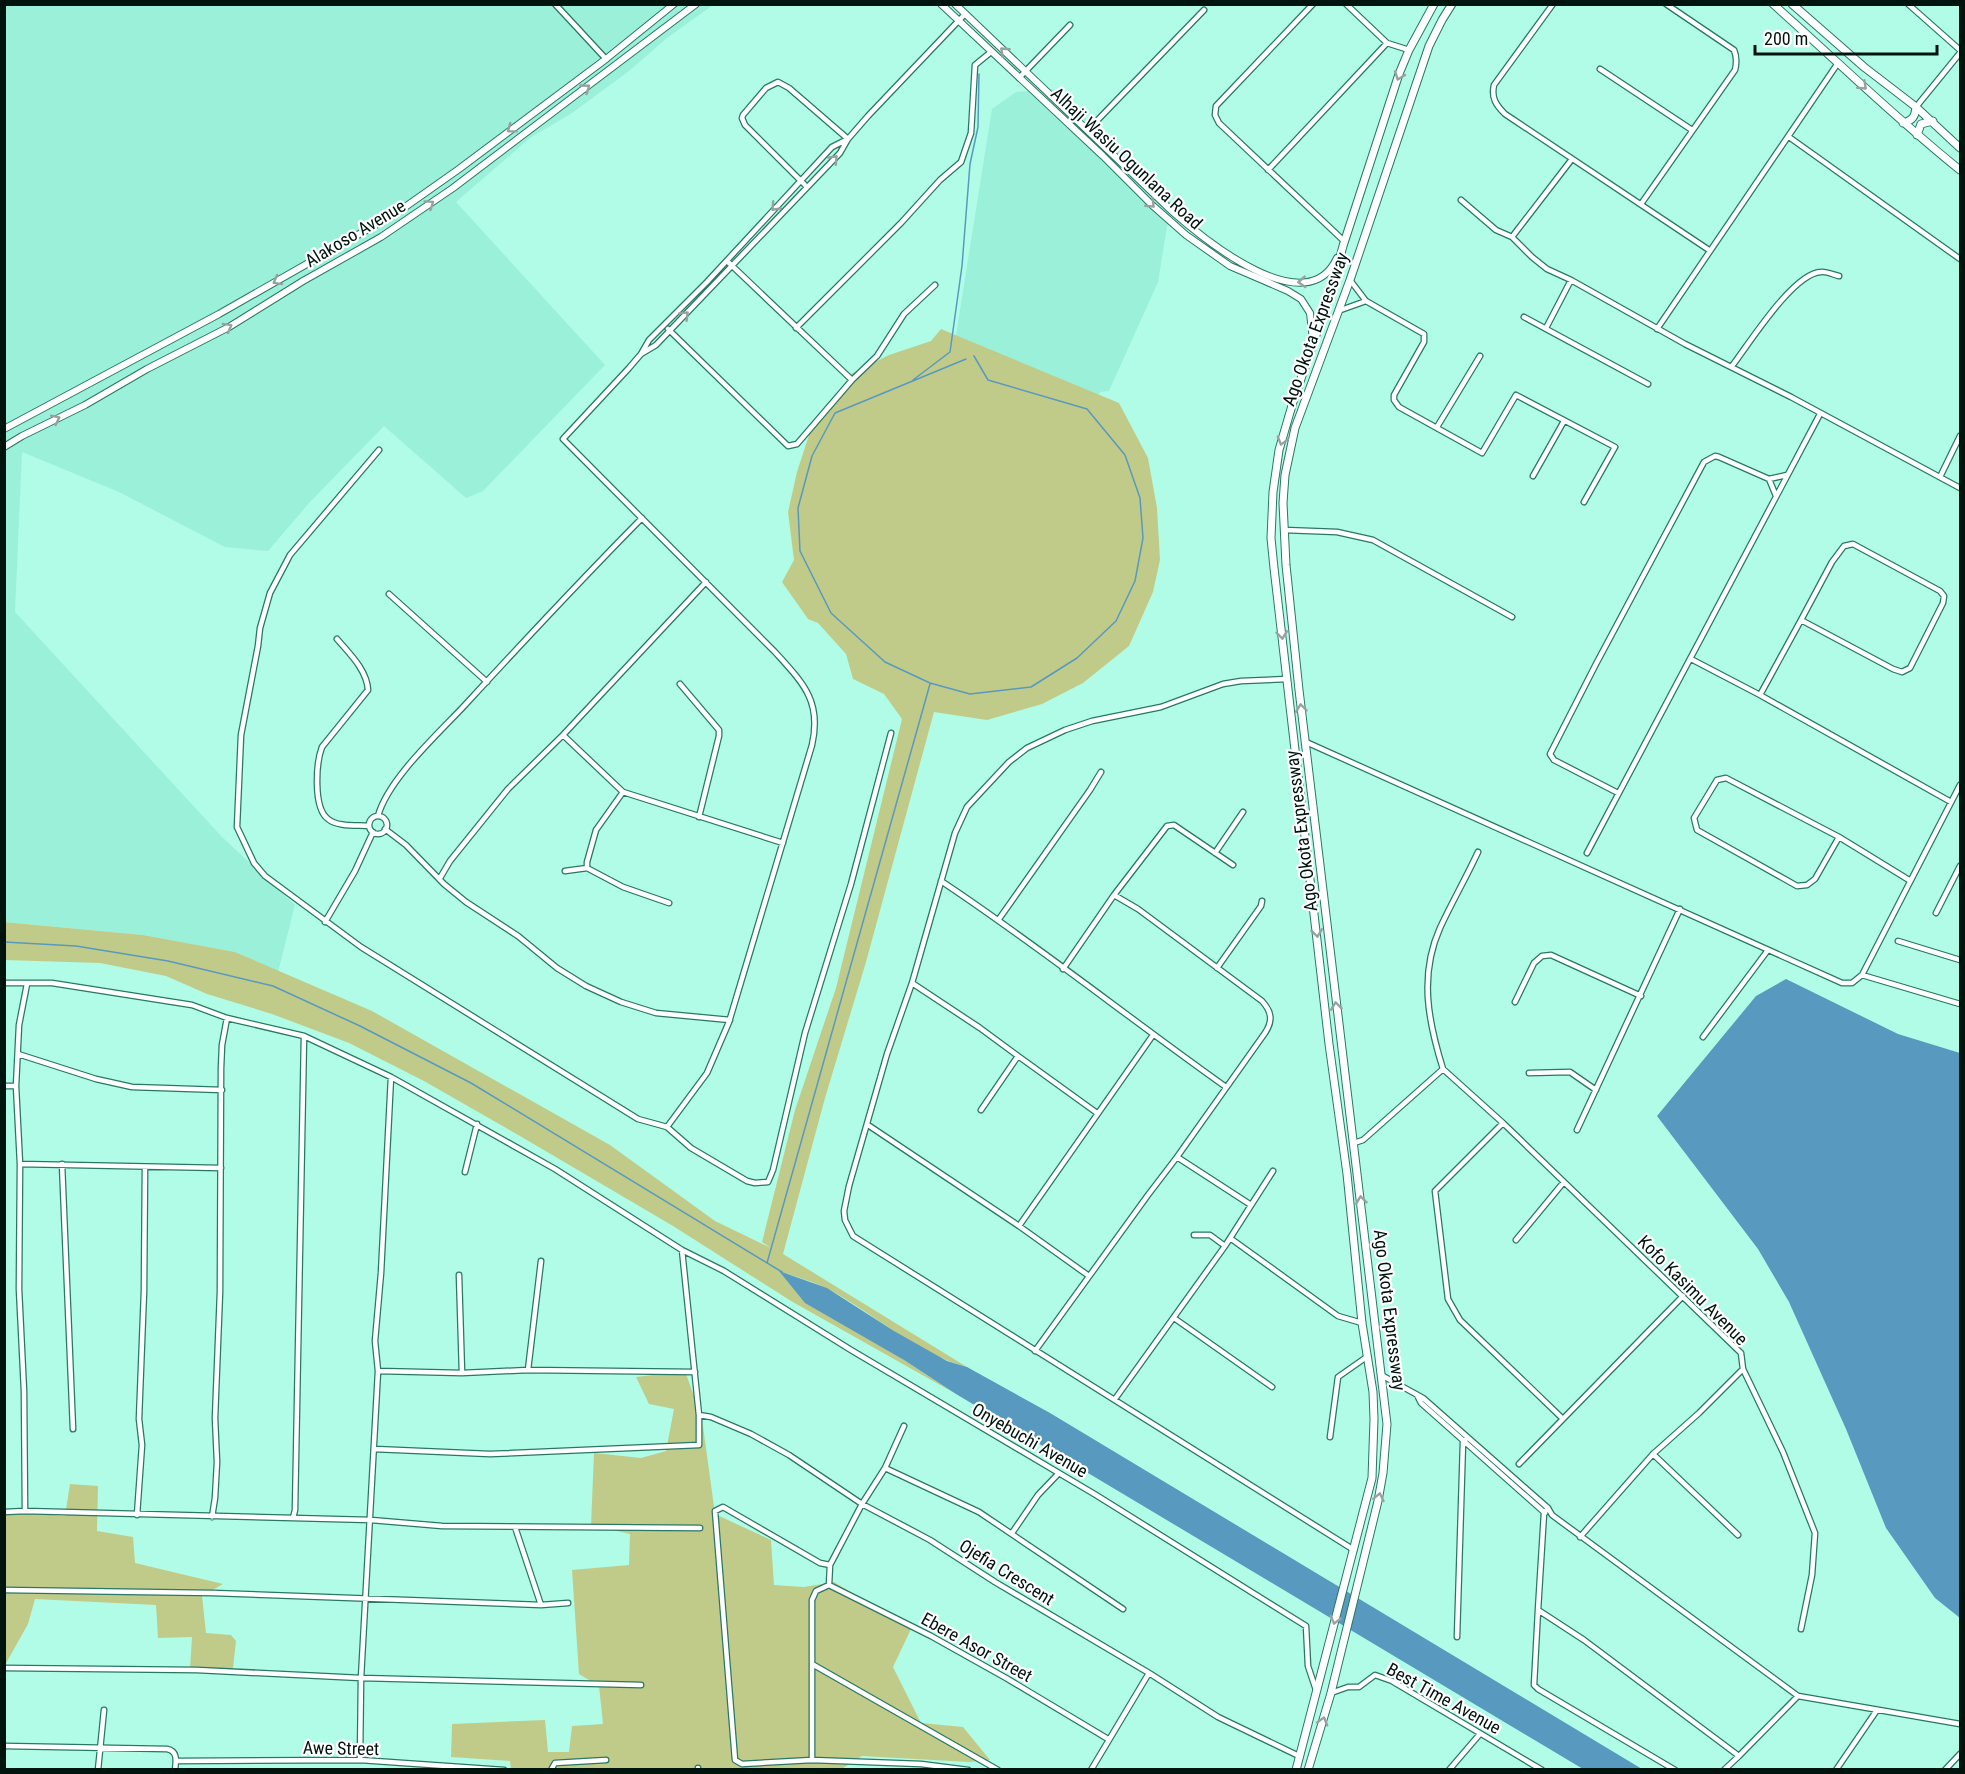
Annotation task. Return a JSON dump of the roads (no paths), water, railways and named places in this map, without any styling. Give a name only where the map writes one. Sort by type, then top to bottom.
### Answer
[{"type":"main road","name":"Ago Okota Expressway","points":[[1296,1770],[1372,1478],[1373,1392],[1362,1323],[1347,1174],[1329,1044],[1271,538],[1273,492],[1279,450],[1330,294],[1343,244],[1409,50],[1434,4]]},
{"type":"main road","name":"Ago Okota Expressway","points":[[1308,1770],[1331,1693],[1378,1501],[1386,1451],[1387,1424],[1306,742],[1284,530],[1284,475],[1295,428],[1350,280],[1429,46],[1452,4]]},
{"type":"main road","points":[[1773,4],[1903,123],[1960,170]]},
{"type":"main road","points":[[1792,4],[1864,67],[1916,107],[1960,148]]},
{"type":"main road","points":[[1903,123],[1911,121],[1915,116],[1916,107]]},
{"type":"main road","points":[[1917,135],[1921,124],[1933,122]]},
{"type":"main road","points":[[1359,1531],[1370,1533]]},
{"type":"street","points":[[555,4],[606,59]]},
{"type":"street","name":"Alakoso Avenue","points":[[4,429],[219,315],[363,233],[428,192],[606,59],[674,4]]},
{"type":"street","name":"Alakoso Avenue","points":[[4,447],[229,327],[303,281],[381,237],[425,208],[696,4]]},
{"type":"street","name":"Alhaji Wasiu Ogunlana Road","points":[[941,4],[1163,216],[1186,235],[1230,266],[1301,299],[1310,313],[1314,344]]},
{"type":"street","name":"Alhaji Wasiu Ogunlana Road","points":[[955,4],[1190,228],[1220,250],[1288,282],[1304,283],[1328,272],[1335,263],[1343,244]]},
{"type":"street","points":[[1313,4],[1216,106],[1215,111],[1219,123],[1343,244]]},
{"type":"street","points":[[1346,4],[1387,42],[1409,50]]},
{"type":"street","points":[[1553,4],[1494,86],[1494,99],[1505,114],[1709,250]]},
{"type":"street","points":[[1641,204],[1735,70],[1737,57],[1734,50],[1726,44],[1666,4]]},
{"type":"street","points":[[1908,4],[1960,52],[1916,107]]},
{"type":"street","points":[[1088,130],[1204,10]]},
{"type":"street","points":[[641,354],[650,349],[733,267],[840,153],[848,139],[965,14]]},
{"type":"street","points":[[1019,78],[1070,25]]},
{"type":"street","points":[[1268,170],[1387,42]]},
{"type":"street","points":[[796,328],[940,180],[961,162],[971,133],[975,65],[991,52]]},
{"type":"street","points":[[1658,329],[1709,250],[1789,137],[1838,62]]},
{"type":"street","points":[[1600,69],[1692,130]]},
{"type":"street","points":[[807,187],[743,121],[743,115],[766,88],[778,82],[783,84],[848,139]]},
{"type":"street","points":[[1789,137],[1960,259]]},
{"type":"street","points":[[667,1127],[707,1073],[730,1020],[814,735],[816,725],[813,704],[803,683],[563,439],[641,354],[649,340],[727,261],[832,147],[848,139]]},
{"type":"street","points":[[1512,237],[1572,159]]},
{"type":"street","points":[[1461,200],[1496,230],[1512,237],[1538,263],[1960,488]]},
{"type":"street","points":[[727,261],[852,380]]},
{"type":"street","points":[[295,271],[303,281]]},
{"type":"street","points":[[1732,366],[1789,290],[1806,276],[1821,271],[1839,276]]},
{"type":"street","points":[[1350,280],[1366,301],[1424,334],[1424,342],[1394,395],[1394,400],[1399,407],[1482,453],[1516,395],[1615,447],[1584,502]]},
{"type":"street","points":[[1546,328],[1571,280]]},
{"type":"street","points":[[663,325],[788,446],[797,444],[852,380],[877,356],[904,314],[935,285]]},
{"type":"street","points":[[1338,311],[1366,301]]},
{"type":"street","points":[[1524,317],[1648,384]]},
{"type":"street","points":[[1437,427],[1480,356]]},
{"type":"street","points":[[139,357],[147,369]]},
{"type":"street","points":[[1587,853],[1820,414]]},
{"type":"street","points":[[1533,476],[1564,421]]},
{"type":"street","points":[[1940,477],[1960,436]]},
{"type":"street","points":[[379,450],[290,555],[276,578],[260,628],[241,735],[237,827],[254,863],[265,876],[361,947],[638,1119],[667,1127],[690,1148],[755,1184],[768,1182],[770,1178],[805,1033],[851,884],[891,733]]},
{"type":"street","points":[[1618,793],[1554,760],[1550,754],[1704,462],[1715,456],[1769,479],[1787,475]]},
{"type":"street","points":[[1769,479],[1776,496]]},
{"type":"street","points":[[385,829],[379,834],[373,832],[369,826],[370,820],[378,816],[382,802],[410,765],[642,518]]},
{"type":"street","points":[[1284,530],[1337,532],[1373,540],[1512,617]]},
{"type":"street","points":[[1760,695],[1832,562],[1844,546],[1853,544],[1940,591],[1944,596],[1943,603],[1910,668],[1902,672],[1801,620]]},
{"type":"street","points":[[440,878],[450,861],[508,789],[563,735],[706,582]]},
{"type":"street","points":[[389,594],[487,682]]},
{"type":"street","points":[[337,639],[365,677],[368,690],[318,755],[318,800],[328,820],[356,826],[369,826]]},
{"type":"street","points":[[1691,659],[1951,802]]},
{"type":"street","points":[[1287,679],[1224,684],[1161,707],[1065,730],[1027,748],[1009,762],[967,807],[955,832],[912,983],[887,1054],[844,1211],[845,1220],[853,1236],[1354,1550]]},
{"type":"street","points":[[680,684],[719,730],[699,817]]},
{"type":"street","points":[[563,735],[623,792],[783,843]]},
{"type":"street","points":[[1306,742],[1842,983],[1852,983],[1862,975],[1960,785]]},
{"type":"street","points":[[999,919],[1101,772]]},
{"type":"street","points":[[1839,837],[1815,879],[1807,885],[1797,886],[1697,830],[1694,818],[1717,780],[1726,778],[1839,837],[1910,880]]},
{"type":"street","points":[[587,868],[596,830],[623,792]]},
{"type":"street","points":[[1215,853],[1243,812]]},
{"type":"street","points":[[378,816],[385,821],[385,829]]},
{"type":"street","points":[[1064,969],[1114,896],[1167,826],[1174,825],[1233,865]]},
{"type":"street","points":[[385,829],[406,845],[466,902],[518,936],[552,965],[601,993],[656,1013],[730,1020]]},
{"type":"street","points":[[325,922],[355,871],[373,832]]},
{"type":"street","points":[[1354,1143],[1363,1140],[1443,1069],[1427,1006],[1428,977],[1439,930],[1478,852]]},
{"type":"street","points":[[1935,913],[1960,866]]},
{"type":"street","points":[[565,871],[587,868],[623,886],[669,903]]},
{"type":"street","points":[[941,881],[999,919],[1226,1087]]},
{"type":"street","points":[[1035,1351],[1270,1026],[1269,1008],[1262,1000],[1138,909],[1114,896]]},
{"type":"street","points":[[1217,968],[1261,906],[1262,901]]},
{"type":"street","points":[[1577,1130],[1680,909]]},
{"type":"street","points":[[1898,941],[1960,960]]},
{"type":"street","points":[[1703,1037],[1768,950]]},
{"type":"street","points":[[1515,1002],[1534,963],[1542,956],[1551,955],[1641,996]]},
{"type":"street","points":[[1862,975],[1960,1004]]},
{"type":"street","name":"Onyebuchi Avenue","points":[[4,983],[52,983],[192,1005],[227,1018],[304,1036],[392,1077],[555,1169],[682,1250],[724,1271],[851,1350],[1059,1473],[1306,1626],[1308,1666],[1316,1690]]},
{"type":"street","points":[[912,983],[980,1028],[1097,1113]]},
{"type":"street","points":[[25,1511],[24,1391],[19,1289],[20,1164],[16,1086],[19,1025],[27,984]]},
{"type":"street","points":[[212,1517],[217,1462],[215,1418],[220,1292],[222,1045],[227,1018]]},
{"type":"street","points":[[1019,1226],[1153,1035]]},
{"type":"street","points":[[293,1518],[295,1510],[304,1036]]},
{"type":"street","points":[[18,1054],[132,1088],[222,1090]]},
{"type":"street","points":[[981,1110],[1017,1056]]},
{"type":"street","name":"Kofo Kasimu Avenue","points":[[1443,1069],[1741,1353],[1743,1369],[1783,1452],[1815,1533],[1812,1575],[1801,1629]]},
{"type":"street","points":[[1529,1073],[1570,1072],[1596,1090]]},
{"type":"street","points":[[360,1760],[361,1678],[378,1371],[375,1341],[392,1077]]},
{"type":"street","points":[[4,1086],[16,1086]]},
{"type":"street","points":[[465,1172],[477,1124]]},
{"type":"street","points":[[1503,1124],[1436,1191],[1448,1299],[1460,1320],[1563,1418]]},
{"type":"street","points":[[868,1125],[1089,1276]]},
{"type":"street","points":[[1177,1157],[1251,1205]]},
{"type":"street","points":[[20,1164],[221,1168]]},
{"type":"street","points":[[62,1164],[73,1429]]},
{"type":"street","points":[[138,1515],[142,1444],[140,1419],[145,1167]]},
{"type":"street","points":[[1115,1399],[1225,1246],[1273,1172]]},
{"type":"street","points":[[1516,1240],[1563,1183]]},
{"type":"street","points":[[1194,1234],[1210,1235],[1225,1246]]},
{"type":"street","points":[[1230,1238],[1338,1316],[1362,1323]]},
{"type":"street","points":[[374,1449],[490,1454],[697,1446],[700,1443],[700,1415],[682,1250]]},
{"type":"street","points":[[528,1370],[541,1261]]},
{"type":"street","points":[[459,1275],[462,1373]]},
{"type":"street","points":[[1519,1464],[1683,1296]]},
{"type":"street","points":[[1174,1318],[1272,1387]]},
{"type":"street","points":[[1329,1437],[1338,1377],[1368,1356]]},
{"type":"street","points":[[1580,1537],[1653,1454],[1743,1369]]},
{"type":"street","points":[[378,1371],[695,1372]]},
{"type":"street","points":[[1383,1376],[1417,1395],[1420,1403],[1580,1537],[1798,1696],[1960,1724]]},
{"type":"street","name":"Ojefia Crescent","points":[[700,1415],[751,1434],[789,1455],[862,1504],[930,1539],[995,1582],[1149,1673],[1218,1717],[1299,1756]]},
{"type":"street","points":[[812,1760],[812,1599],[816,1591],[829,1585],[830,1565],[862,1504],[885,1468],[904,1426]]},
{"type":"street","points":[[1457,1636],[1465,1440]]},
{"type":"street","points":[[1653,1454],[1738,1535]]},
{"type":"street","points":[[885,1468],[979,1512],[1123,1609]]},
{"type":"street","points":[[1012,1533],[1038,1495],[1059,1473]]},
{"type":"street","points":[[830,1565],[820,1563],[723,1507],[715,1511],[735,1760],[741,1764],[812,1760],[968,1770]]},
{"type":"street","points":[[1546,1510],[1534,1684],[1538,1689],[1674,1770]]},
{"type":"street","points":[[4,1512],[371,1520],[442,1526],[700,1527]]},
{"type":"street","points":[[515,1527],[541,1605]]},
{"type":"street","name":"Ebere Asor Street","points":[[829,1585],[931,1636],[1108,1739]]},
{"type":"street","points":[[4,1590],[213,1593],[541,1605],[568,1604]]},
{"type":"street","points":[[1538,1610],[1584,1640],[1739,1756]]},
{"type":"street","points":[[812,1664],[998,1770]]},
{"type":"street","points":[[4,1668],[196,1670],[361,1678],[641,1685]]},
{"type":"street","points":[[1090,1770],[1149,1673]]},
{"type":"street","name":"Best Time Avenue","points":[[1331,1693],[1359,1687],[1375,1675],[1392,1681],[1479,1735],[1507,1748],[1542,1770]]},
{"type":"street","points":[[1724,1770],[1798,1696]]},
{"type":"street","points":[[98,1770],[104,1710]]},
{"type":"street","points":[[1836,1770],[1877,1710]]},
{"type":"street","points":[[1449,1770],[1479,1735]]},
{"type":"street","points":[[4,1746],[167,1749],[175,1754],[177,1761],[175,1770]]},
{"type":"street","points":[[1945,1770],[1960,1754]]},
{"type":"street","name":"Awe Street","points":[[177,1761],[360,1760],[504,1770]]},
{"type":"street","points":[[551,1770],[555,1763],[606,1760]]},
{"type":"water","points":[[1786,979],[1898,1034],[1960,1053],[1960,1618],[1935,1598],[1886,1528],[1846,1429],[1789,1302],[1758,1249],[1657,1116],[1756,996]]},
{"type":"water","points":[[779,1271],[827,1288],[894,1331],[947,1361],[967,1367],[1050,1413],[1642,1769],[1583,1769],[956,1394],[904,1360],[805,1303]]},
{"type":"waterway","points":[[913,380],[950,352],[962,266],[970,164],[978,127],[979,74]]},
{"type":"waterway","points":[[966,359],[835,413],[812,456],[798,508],[800,551],[831,613],[885,662],[930,683],[970,694],[1031,687],[1077,658],[1116,621],[1135,581],[1143,538],[1140,498],[1125,455],[1087,409],[988,380],[974,356]]},
{"type":"waterway","points":[[767,1263],[930,684]]},
{"type":"waterway","points":[[4,942],[76,946],[168,961],[273,986],[360,1026],[471,1083],[782,1272]]}]
